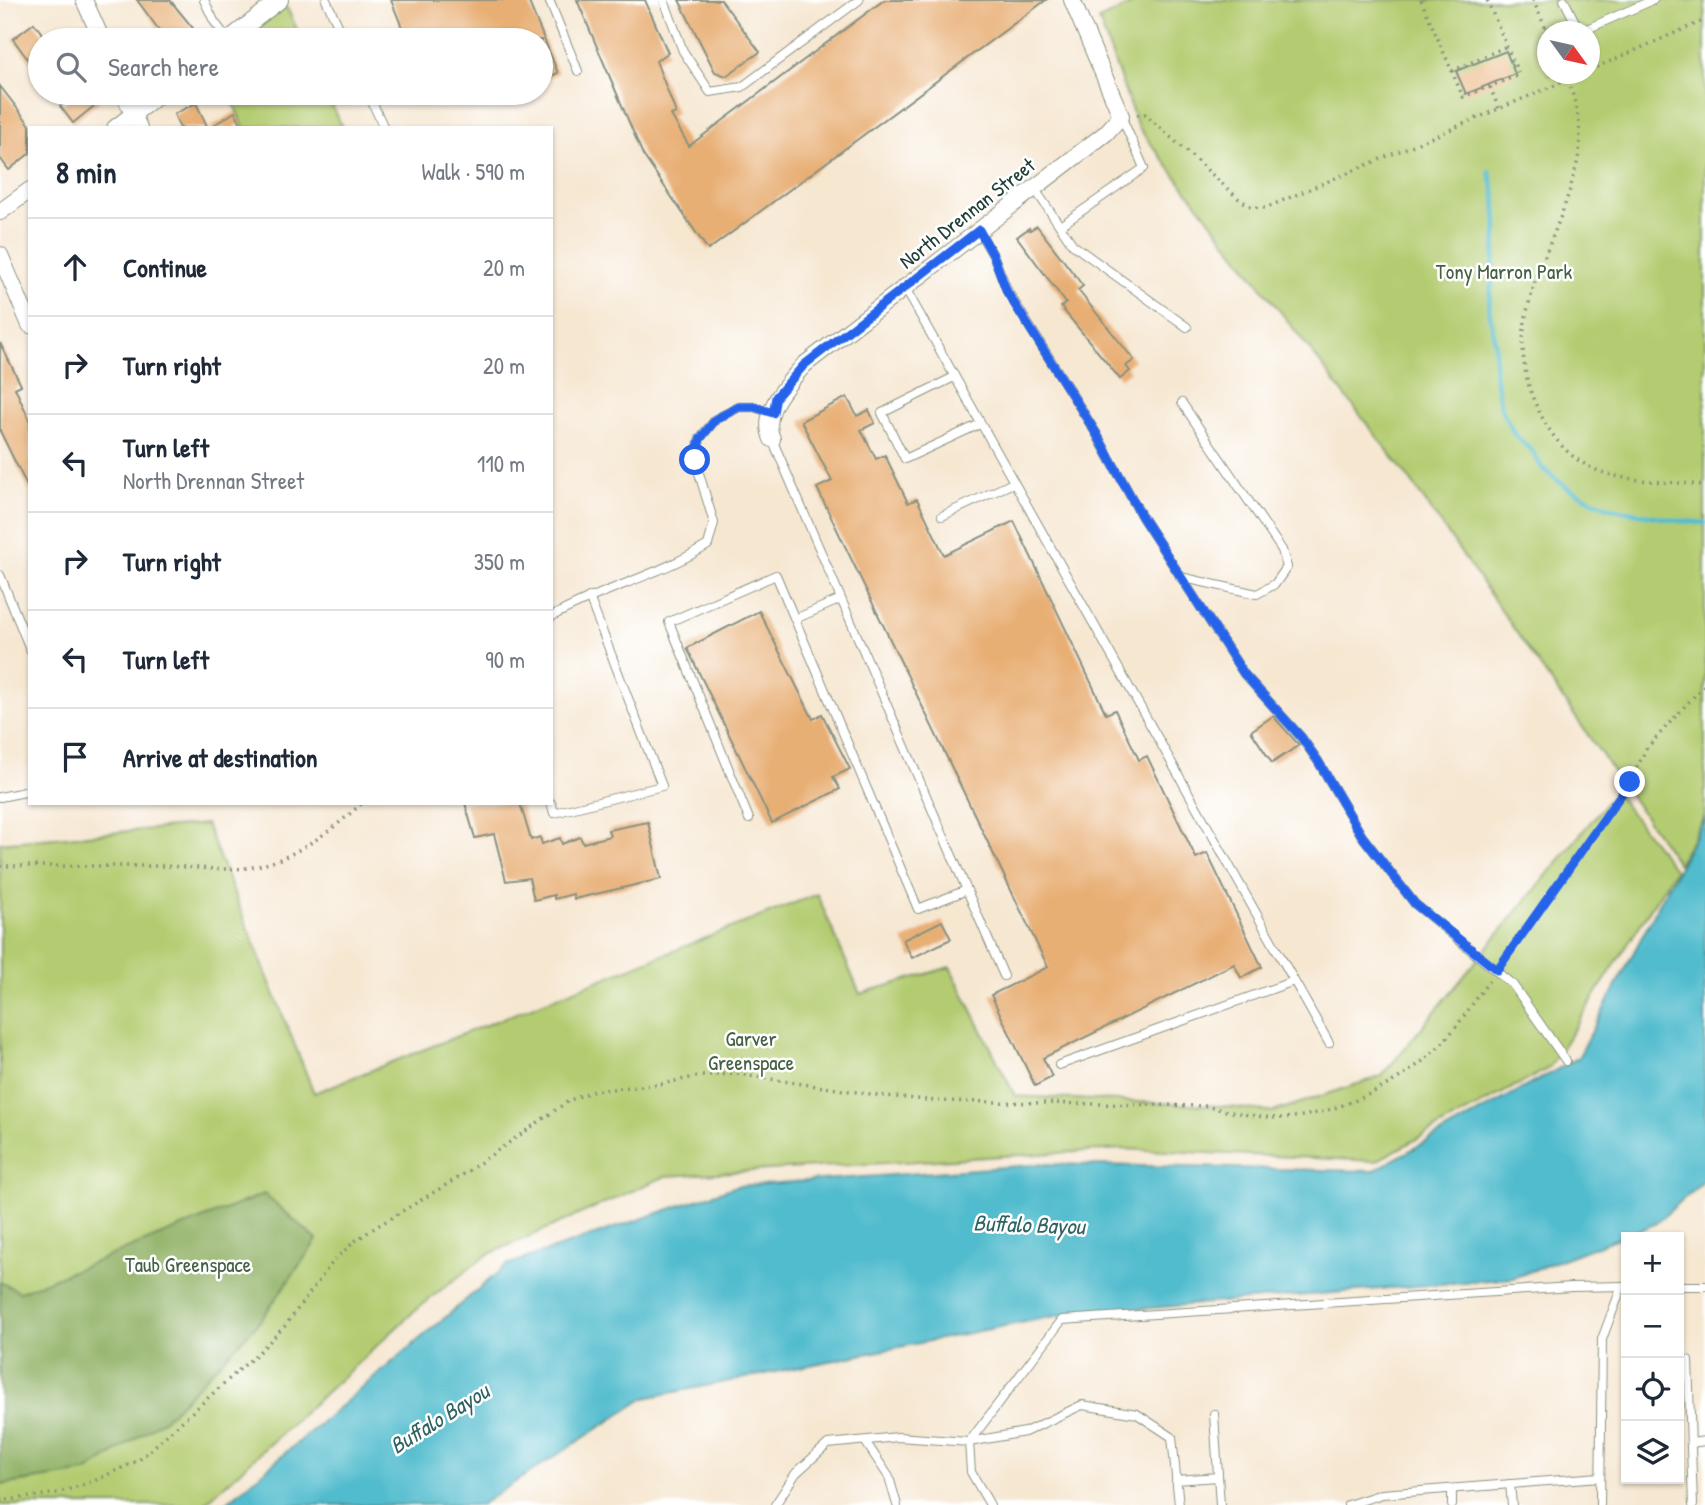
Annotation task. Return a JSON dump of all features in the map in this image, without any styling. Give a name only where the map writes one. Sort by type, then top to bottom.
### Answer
[{"type":"street","points":[[84,0],[97,28]]},
{"type":"street","points":[[244,28],[280,0]]},
{"type":"street","points":[[1073,0],[1121,116]]},
{"type":"street","points":[[136,121],[150,105]]},
{"type":"street","name":"North Drennan Street","points":[[772,439],[769,432],[776,397],[804,365],[1106,133],[1121,116]]},
{"type":"street","points":[[0,212],[28,191]]},
{"type":"street","points":[[0,255],[28,320]]},
{"type":"lane","points":[[204,0],[219,28]]},
{"type":"lane","points":[[326,0],[339,28]]},
{"type":"lane","points":[[549,0],[578,71]]},
{"type":"lane","points":[[664,0],[683,51],[710,92],[742,87],[859,0]]},
{"type":"lane","points":[[1564,0],[1574,21]]},
{"type":"lane","points":[[1600,23],[1653,0]]},
{"type":"lane","points":[[373,105],[383,126]]},
{"type":"lane","points":[[1060,226],[1144,168],[1121,116]]},
{"type":"lane","points":[[1034,188],[1073,245],[1187,327]]},
{"type":"lane","points":[[979,230],[994,257],[1007,292],[1096,433],[1142,517],[1244,674],[1283,715],[1318,761],[1362,836],[1387,871],[1415,904],[1513,985],[1566,1061]]},
{"type":"lane","points":[[905,288],[1329,1044]]},
{"type":"lane","points":[[954,377],[882,413],[905,459],[980,424]]},
{"type":"lane","points":[[1180,577],[1257,594],[1275,584],[1287,567],[1282,550],[1182,403]]},
{"type":"lane","points":[[553,616],[589,597],[649,576],[686,559],[708,545],[714,523],[695,460],[700,439],[716,419],[739,407],[754,407],[773,413]]},
{"type":"lane","points":[[772,439],[1004,976]]},
{"type":"lane","points":[[942,516],[1013,483]]},
{"type":"lane","points":[[0,575],[28,644]]},
{"type":"lane","points":[[749,819],[669,622],[776,575],[918,909],[967,890]]},
{"type":"lane","points":[[552,805],[554,813],[662,786],[589,597]]},
{"type":"lane","points":[[795,619],[841,599]]},
{"type":"lane","points":[[0,797],[28,791]]},
{"type":"lane","points":[[1059,1065],[1294,981]]},
{"type":"lane","points":[[990,1505],[971,1472],[969,1442],[1062,1320],[1621,1286]]},
{"type":"lane","points":[[1684,1286],[1705,1286]]},
{"type":"lane","points":[[1600,1505],[1602,1339],[1621,1293]]},
{"type":"lane","points":[[1688,1360],[1693,1505]]},
{"type":"lane","points":[[775,1505],[796,1473],[828,1444],[898,1437],[969,1442],[1025,1432],[1082,1405],[1137,1414],[1172,1437],[1179,1505]]},
{"type":"lane","points":[[1214,1413],[1220,1505]]},
{"type":"lane","points":[[865,1441],[889,1477],[897,1505]]},
{"type":"lane","points":[[1691,1443],[1705,1441]]},
{"type":"lane","points":[[1348,1505],[1382,1494],[1600,1477]]},
{"type":"lane","points":[[1177,1480],[1218,1478]]},
{"type":"lane","points":[[1510,1484],[1512,1505]]},
{"type":"lane","points":[[1452,1489],[1452,1505]]},
{"type":"path","points":[[1420,0],[1463,97],[1518,75],[1487,0]]},
{"type":"path","points":[[1533,0],[1542,21]]},
{"type":"path","points":[[1600,66],[1705,20]]},
{"type":"path","points":[[1452,71],[1507,46]]},
{"type":"path","points":[[1121,116],[1145,114],[1240,199],[1252,206],[1265,208],[1556,84]]},
{"type":"path","points":[[1569,84],[1576,101],[1580,141],[1567,201],[1536,276],[1526,312],[1522,341],[1524,368],[1534,400],[1548,429],[1569,454],[1588,468],[1619,477],[1705,485]]},
{"type":"path","points":[[1490,87],[1499,109]]},
{"type":"path","points":[[0,1501],[58,1493],[94,1481],[139,1460],[285,1326],[335,1259],[355,1241],[461,1176],[544,1117],[593,1091],[661,1084],[700,1076],[736,1074],[936,1101],[1205,1107],[1244,1115],[1290,1117],[1334,1107],[1377,1092],[1443,1043],[1630,782],[1646,749],[1705,684]]},
{"type":"path","points":[[0,866],[170,866],[230,870],[263,865],[288,855],[348,816],[360,805]]},
{"type":"green space","name":"Tony Marron Park","points":[[1140,0],[1705,0],[1705,815],[1678,864],[1408,477],[1138,127],[1099,20]]},
{"type":"green space","points":[[282,8],[287,8],[296,28],[257,28]]},
{"type":"green space","points":[[234,105],[332,105],[342,126],[243,126]]},
{"type":"green space","points":[[1615,792],[1675,870],[1549,1068],[1376,1161],[1123,1149],[666,1176],[487,1255],[420,1306],[203,1505],[0,1505],[0,843],[206,824],[314,1093],[817,894],[860,994],[950,967],[1015,1096],[1221,1106],[1273,1112],[1382,1076]]},
{"type":"green space","name":"Taub Greenspace","points":[[264,1194],[317,1240],[261,1320],[167,1417],[86,1472],[0,1485],[0,1282],[20,1292]]},
{"type":"water","name":"Buffalo Bayou","points":[[1705,817],[1705,1180],[1655,1224],[1634,1232],[1621,1232],[1621,1237],[1513,1278],[1055,1316],[645,1398],[480,1505],[224,1505],[507,1265],[737,1186],[1047,1164],[1373,1171],[1578,1058]]},
{"type":"building","points":[[137,0],[170,0],[193,28],[158,28]]},
{"type":"building","points":[[391,0],[528,0],[540,28],[402,28]]},
{"type":"building","points":[[577,0],[645,0],[668,53],[656,61],[676,113],[671,115],[689,146],[884,0],[1046,0],[708,250],[643,155]]},
{"type":"building","points":[[679,0],[721,0],[760,52],[726,76],[715,72]]},
{"type":"building","points":[[34,23],[38,28],[28,28],[28,60],[13,39]]},
{"type":"building","points":[[1506,51],[1515,74],[1466,94],[1456,71]]},
{"type":"building","points":[[553,61],[558,73],[553,75]]},
{"type":"building","points":[[0,86],[30,126],[28,155],[9,170],[0,158]]},
{"type":"building","points":[[61,105],[95,105],[73,123]]},
{"type":"building","points":[[197,105],[207,126],[179,126],[174,114]]},
{"type":"building","points":[[235,112],[241,123],[237,126],[212,126]]},
{"type":"building","points":[[1037,226],[1083,286],[1078,290],[1134,360],[1126,366],[1130,371],[1120,379],[1061,307],[1066,303],[1017,237],[1029,228],[1030,230]]},
{"type":"building","points":[[0,343],[21,385],[15,388],[28,417],[28,488],[0,431]]},
{"type":"building","points":[[847,397],[857,416],[869,410],[875,423],[861,430],[876,459],[885,455],[908,503],[917,499],[944,555],[1014,521],[1106,714],[1115,710],[1139,760],[1147,756],[1196,858],[1207,853],[1262,967],[1241,978],[1234,964],[1043,1058],[1052,1077],[1035,1086],[991,995],[1048,967],[817,488],[832,481],[801,421]]},
{"type":"building","points":[[759,611],[813,719],[822,714],[850,769],[833,777],[840,789],[772,823],[687,648]]},
{"type":"building","points":[[1273,716],[1299,745],[1272,763],[1251,731]]},
{"type":"building","points":[[466,805],[521,805],[531,840],[540,837],[542,844],[560,838],[562,844],[580,837],[583,843],[610,836],[608,830],[648,822],[661,879],[574,899],[573,894],[534,900],[529,878],[506,881],[494,834],[475,838]]},
{"type":"building","points":[[942,921],[951,939],[912,958],[903,940]]},
{"type":"waterway","points":[[1489,171],[1495,194],[1497,227],[1489,308],[1495,343],[1495,375],[1501,408],[1514,434],[1532,451],[1543,469],[1566,487],[1596,502],[1614,509],[1705,523]]},
{"type":"route","points":[[695,460],[700,439],[716,419],[739,407],[754,407],[773,413],[776,397],[804,365],[979,230],[994,257],[1007,292],[1096,433],[1142,517],[1180,577],[1244,674],[1301,737],[1362,836],[1415,904],[1497,970],[1630,782]]},
{"type":"park label","name":"Garver Greenspace","points":[[751,1050]]}]
